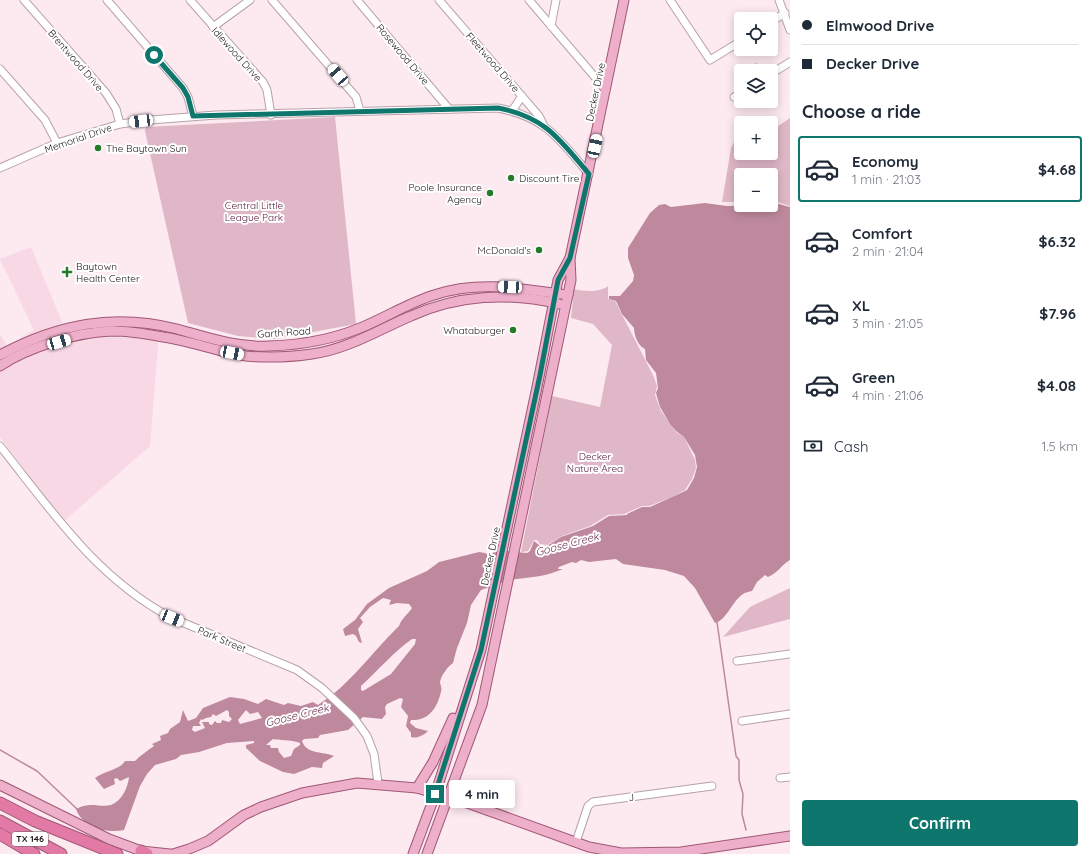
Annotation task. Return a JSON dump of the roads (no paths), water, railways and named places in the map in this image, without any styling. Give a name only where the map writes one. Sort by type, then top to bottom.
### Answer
[{"type":"highway","points":[[0,803],[35,821],[117,854]]},
{"type":"highway","name":"TX 146","points":[[0,821],[61,854]]},
{"type":"highway","name":"TX 146","points":[[0,834],[34,854]]},
{"type":"main road","name":"Decker Drive","points":[[427,854],[482,705],[566,306],[571,280],[570,258],[589,174],[624,0]]},
{"type":"main road","name":"Decker Drive","points":[[413,854],[435,794],[481,650],[558,280],[570,258]]},
{"type":"main road","name":"Garth Road","points":[[0,355],[19,344],[44,335],[73,326],[109,321],[149,323],[232,343],[266,347],[306,343],[342,335],[421,299],[441,293],[473,287],[522,288],[568,295]]},
{"type":"main road","points":[[0,366],[47,345],[77,337],[112,331],[164,337],[229,352],[260,356],[307,354],[345,346],[426,310],[472,298],[518,298],[566,306]]},
{"type":"main road","points":[[421,299],[426,310]]},
{"type":"main road","points":[[109,321],[112,331]]},
{"type":"main road","points":[[360,328],[365,338]]},
{"type":"main road","points":[[44,335],[47,345]]},
{"type":"main road","points":[[229,352],[232,343]]},
{"type":"main road","points":[[306,343],[307,354]]},
{"type":"main road","points":[[418,788],[448,730],[466,680],[481,650]]},
{"type":"main road","points":[[0,785],[109,839],[140,851],[172,854],[189,850],[208,841],[244,815],[276,802],[322,788],[357,783],[378,783],[418,788],[589,847],[621,853],[681,852],[790,836]]},
{"type":"street","name":"Brentwood Drive","points":[[24,0],[106,93],[116,109],[120,124]]},
{"type":"street","points":[[107,0],[183,88],[188,97],[193,116]]},
{"type":"street","name":"Idlewood Drive","points":[[190,0],[213,28],[263,82],[267,90],[271,115]]},
{"type":"street","points":[[213,28],[250,0]]},
{"type":"street","points":[[272,0],[356,96],[360,111]]},
{"type":"street","name":"Rosewood Drive","points":[[357,0],[449,109]]},
{"type":"street","name":"Fleetwood Drive","points":[[439,0],[539,116],[544,126]]},
{"type":"street","points":[[529,0],[606,90]]},
{"type":"street","points":[[551,26],[556,0]]},
{"type":"street","points":[[670,0],[710,60],[734,45]]},
{"type":"street","points":[[779,0],[790,30]]},
{"type":"street","points":[[778,18],[785,13]]},
{"type":"street","points":[[778,70],[790,62]]},
{"type":"street","points":[[0,69],[45,120],[57,143]]},
{"type":"street","points":[[512,111],[522,96]]},
{"type":"street","name":"Memorial Drive","points":[[0,168],[57,143],[120,124],[193,116],[498,108],[531,118],[544,126],[557,137],[589,174]]},
{"type":"street","points":[[472,298],[473,287]]},
{"type":"street","name":"Park Street","points":[[0,446],[67,530],[102,569],[120,584],[172,618],[296,670],[322,688],[354,718],[363,729],[374,754],[378,783]]},
{"type":"street","points":[[737,661],[790,654]]},
{"type":"street","points":[[742,721],[790,714]]},
{"type":"street","points":[[780,778],[790,777]]},
{"type":"street","name":"J","points":[[576,842],[588,806],[593,802],[712,786]]},
{"type":"water","points":[[705,203],[734,206],[734,212],[778,212],[778,204],[790,207],[790,560],[768,577],[765,575],[757,582],[752,591],[744,593],[739,597],[723,618],[715,623],[695,588],[684,576],[665,570],[623,564],[616,559],[589,562],[581,560],[576,563],[572,562],[559,567],[558,569],[563,569],[551,573],[512,580],[481,590],[471,605],[467,623],[453,663],[441,678],[441,691],[437,703],[427,716],[417,720],[411,720],[410,723],[416,728],[428,731],[422,735],[418,737],[411,737],[411,733],[406,726],[408,716],[401,707],[403,699],[400,698],[387,704],[385,707],[386,714],[382,719],[363,717],[348,730],[320,735],[318,738],[304,739],[302,741],[304,745],[311,751],[334,756],[323,763],[322,768],[312,767],[294,774],[283,772],[260,761],[246,748],[246,745],[254,743],[254,741],[227,743],[199,752],[181,755],[176,759],[155,765],[147,774],[140,786],[124,830],[110,831],[96,828],[89,825],[79,815],[76,809],[87,805],[111,805],[121,797],[124,793],[129,777],[120,781],[117,778],[114,779],[115,784],[104,789],[95,778],[116,768],[125,761],[135,761],[154,746],[152,744],[161,740],[160,736],[168,733],[170,729],[180,722],[183,710],[188,721],[196,718],[203,708],[230,697],[244,699],[258,704],[266,699],[284,705],[288,703],[301,706],[313,702],[318,705],[330,697],[351,678],[399,626],[412,608],[409,604],[397,603],[389,605],[391,600],[383,598],[370,607],[360,618],[363,622],[358,629],[362,643],[359,642],[353,634],[345,636],[343,629],[355,620],[367,604],[389,588],[427,571],[439,562],[479,552],[490,556],[496,550],[527,553],[530,551],[534,541],[539,545],[547,546],[561,537],[593,526],[609,516],[627,515],[642,507],[650,507],[687,490],[694,478],[697,467],[695,455],[684,437],[670,424],[660,407],[656,393],[658,388],[656,373],[646,360],[645,349],[637,341],[634,328],[622,314],[616,301],[609,299],[609,296],[620,296],[633,281],[634,275],[628,258],[628,248],[650,213],[659,205],[665,204],[671,207]],"holes":[[[412,639],[416,639],[415,644],[391,674],[363,691],[361,690],[361,686],[392,655]],[[227,710],[232,719],[229,722],[222,720],[221,723],[217,723],[215,721],[212,725],[209,724],[209,722],[202,722],[205,728],[195,732],[192,730],[193,726],[201,726],[199,723],[201,719],[211,717],[213,714],[216,716]],[[246,710],[250,714],[258,712],[262,718],[240,724],[238,720]],[[273,739],[292,741],[300,743],[300,745],[294,749],[291,756],[284,758],[279,752],[278,748],[271,748],[270,745],[266,745]]]},
{"type":"waterway","points":[[717,622],[736,756],[739,760],[739,780],[743,794],[742,814],[746,830]]},
{"type":"waterway","name":"Goose Creek","points":[[0,750],[37,771],[77,809]]},
{"type":"place","name":"The Baytown Sun","points":[[98,148]]},
{"type":"place","name":"Discount Tire","points":[[511,178]]},
{"type":"place","name":"Poole Insurance Agency","points":[[490,193]]},
{"type":"place","name":"McDonald's","points":[[539,250]]},
{"type":"place","name":"Baytown Health Center","points":[[67,272]]},
{"type":"place","name":"Whataburger","points":[[513,330]]},
{"type":"park label","name":"Central Little League Park","points":[[254,210]]},
{"type":"park label","name":"Decker Nature Area","points":[[595,462]]}]
